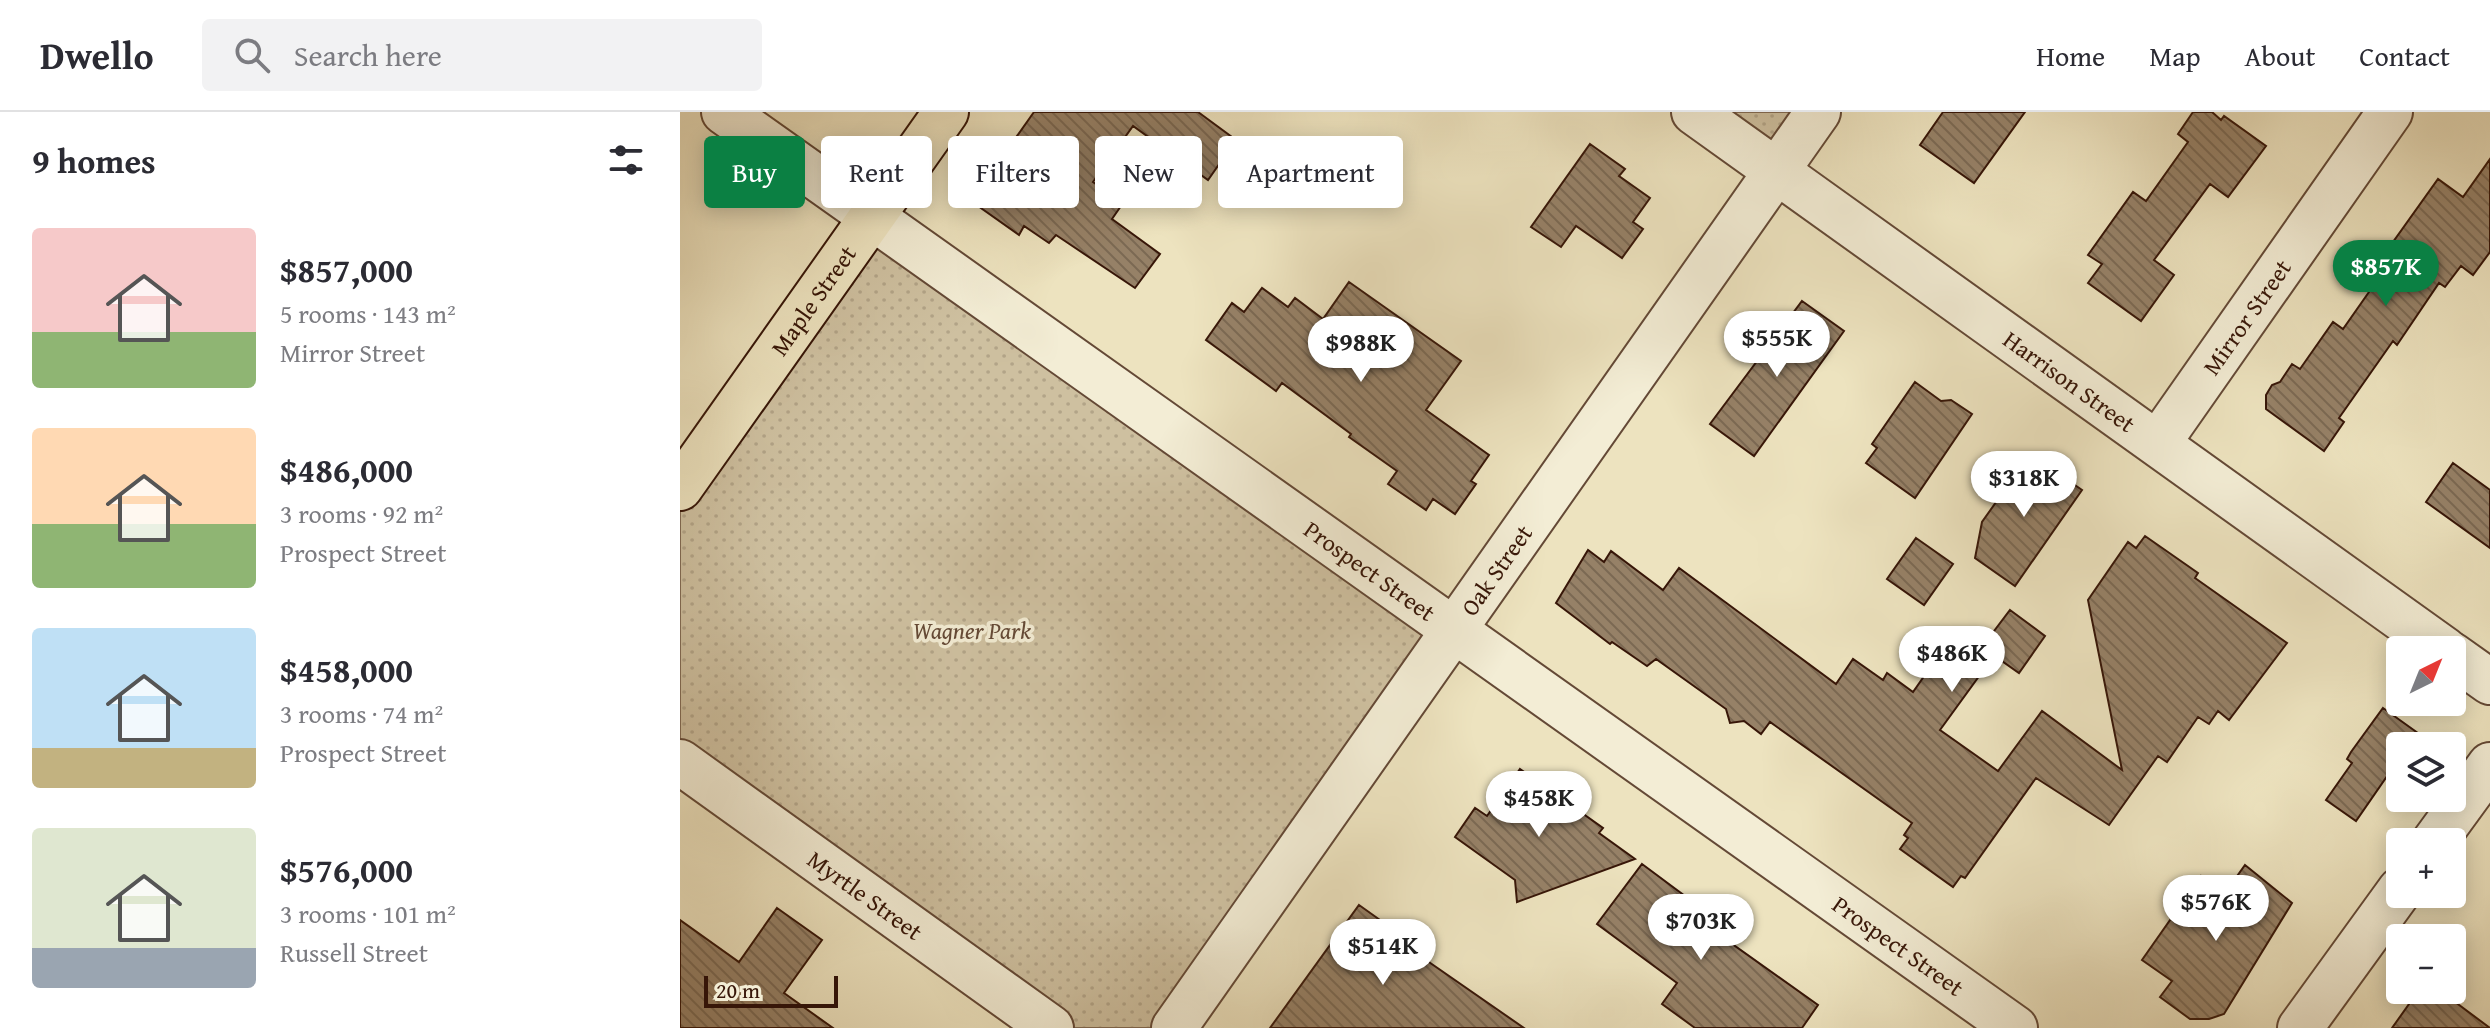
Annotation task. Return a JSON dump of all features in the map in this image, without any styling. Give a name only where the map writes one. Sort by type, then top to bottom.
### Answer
[{"type":"main road","name":"Maple Street","points":[[680,488],[946,112]]},
{"type":"street","name":"Prospect Street","points":[[724,112],[2015,1028]]},
{"type":"street","name":"Harrison Street","points":[[1694,112],[2426,636]]},
{"type":"street","name":"Oak Street","points":[[1174,1028],[1818,112]]},
{"type":"street","name":"Mirror Street","points":[[2158,443],[2390,112]]},
{"type":"street","points":[[2466,665],[2490,682]]},
{"type":"street","name":"Myrtle Street","points":[[680,762],[1032,1023]]},
{"type":"street","points":[[2444,828],[2490,765]]},
{"type":"street","points":[[2300,1028],[2387,908]]},
{"type":"green space","points":[[1697,112],[1818,112],[1779,167]]},
{"type":"green space","name":"Wagner Park","points":[[873,216],[1456,629],[1174,1028],[1051,1028],[680,764],[680,488]]},
{"type":"building","points":[[1034,112],[1198,112],[1231,136],[1218,136],[1218,166],[1208,180],[1202,176],[1202,136],[1147,136],[1133,126],[1126,136],[1095,136],[1095,208],[1120,208],[1112,219],[1160,254],[1135,288],[1056,235],[1049,243],[1024,226],[1019,235],[981,208],[1079,208],[1079,136],[1017,136]]},
{"type":"building","points":[[1943,112],[2025,112],[1974,183],[1920,145]]},
{"type":"building","points":[[2193,112],[2212,112],[2221,120],[2224,116],[2266,146],[2228,197],[2210,184],[2154,260],[2174,275],[2141,321],[2088,283],[2102,264],[2088,255],[2133,192],[2146,201],[2188,142],[2178,134]]},
{"type":"building","points":[[1590,144],[1625,169],[1619,176],[1650,198],[1633,222],[1643,229],[1622,258],[1576,226],[1561,247],[1531,227]]},
{"type":"building","points":[[2490,159],[2490,252],[2473,275],[2461,266],[2445,287],[2439,283],[2397,345],[2393,341],[2339,418],[2344,422],[2324,451],[2266,409],[2266,395],[2292,364],[2300,369],[2333,322],[2343,329],[2390,262],[2383,256],[2438,179],[2463,197]]},
{"type":"building","points":[[1349,282],[1461,361],[1426,410],[1489,455],[1471,481],[1476,484],[1455,514],[1433,499],[1426,510],[1388,484],[1397,471],[1349,437],[1351,434],[1282,383],[1276,391],[1206,340],[1232,303],[1244,312],[1262,288],[1288,307],[1295,298],[1323,319]]},
{"type":"building","points":[[1802,301],[1844,331],[1754,456],[1710,424]]},
{"type":"building","points":[[1915,382],[1941,401],[1951,400],[1972,414],[1915,498],[1866,463],[1877,448],[1872,444]]},
{"type":"building","points":[[2030,454],[2082,490],[2015,586],[1975,558],[1982,522]]},
{"type":"building","points":[[2453,463],[2490,490],[2490,548],[2426,502]]},
{"type":"building","points":[[2145,536],[2198,573],[2195,578],[2287,643],[2229,720],[2218,711],[2209,724],[2198,717],[2167,762],[2158,756],[2109,825],[2036,778],[1965,878],[1961,876],[1953,887],[1900,849],[1908,838],[1904,835],[1912,823],[1770,722],[1761,734],[1744,721],[1730,723],[1726,709],[1656,659],[1647,666],[1612,642],[1610,644],[1556,603],[1588,550],[1604,562],[1611,551],[1663,590],[1679,568],[1836,684],[1853,659],[1883,680],[1887,673],[1913,692],[1948,642],[1985,668],[1940,730],[1998,771],[2042,711],[2122,770],[2088,600],[2128,542],[2136,548]]},
{"type":"building","points":[[1916,538],[1953,564],[1924,605],[1887,579]]},
{"type":"building","points":[[2010,610],[2045,636],[2019,673],[1982,647]]},
{"type":"building","points":[[2383,708],[2386,716],[2394,716],[2416,732],[2386,732],[2386,778],[2356,821],[2326,800],[2352,763],[2347,759]]},
{"type":"building","points":[[1520,769],[1603,828],[1599,833],[1635,859],[1517,902],[1515,880],[1455,837],[1475,808],[1487,816]]},
{"type":"building","points":[[1642,864],[1693,902],[1686,911],[1818,1005],[1802,1028],[1695,1028],[1662,1004],[1677,983],[1597,924]]},
{"type":"building","points":[[2245,865],[2292,903],[2224,1014],[2209,1019],[2190,1019],[2160,997],[2172,981],[2142,960],[2201,876],[2225,893]]},
{"type":"building","points":[[1359,905],[1429,955],[1426,960],[1524,1028],[1270,1028]]},
{"type":"building","points":[[777,908],[822,940],[784,993],[833,1028],[680,1028],[680,920],[739,962]]},
{"type":"building","points":[[2409,1004],[2458,1004],[2490,1028],[2392,1028]]}]
